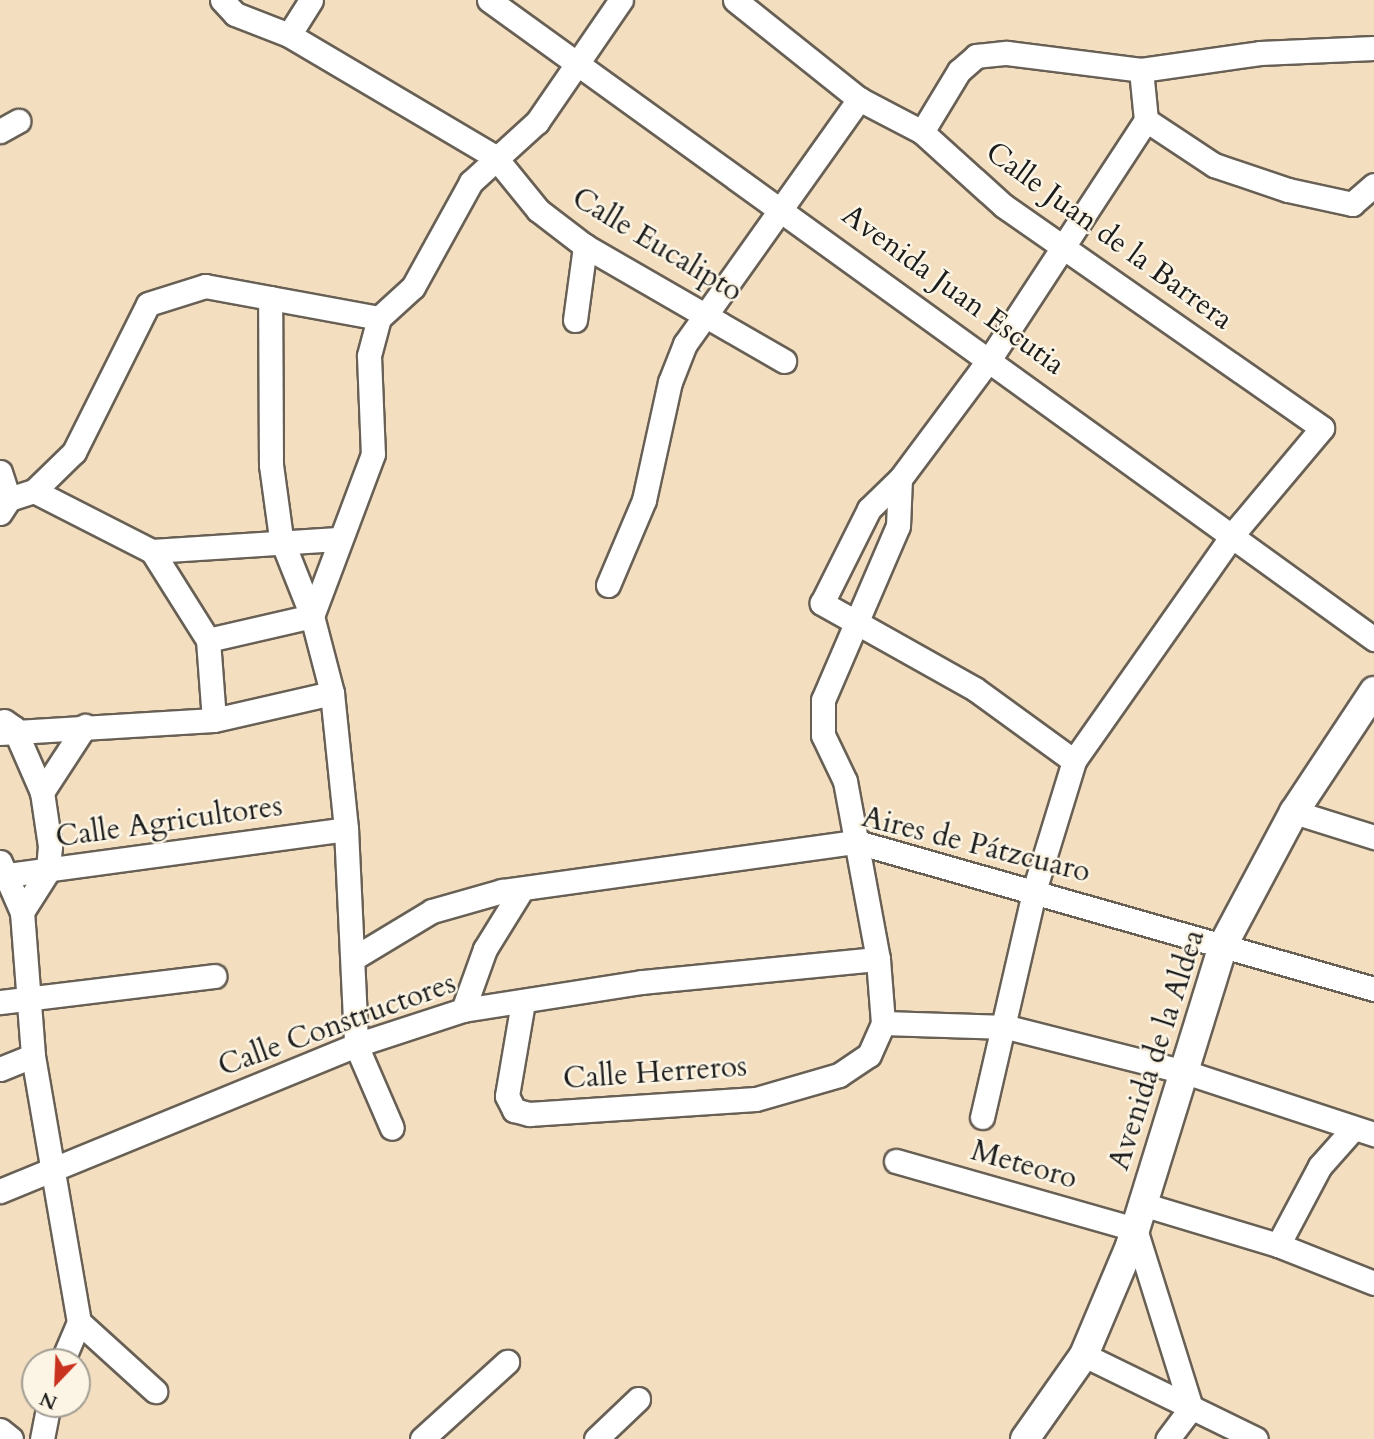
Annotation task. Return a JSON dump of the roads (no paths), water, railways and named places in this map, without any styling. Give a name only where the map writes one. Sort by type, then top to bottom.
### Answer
[{"type":"main road","name":"Avenida de la Aldea","points":[[1025,1439],[1084,1355],[1139,1217],[1223,944],[1293,812],[1374,691]]},
{"type":"street","name":"Calle Eucalipto","points":[[222,0],[235,14],[289,35],[495,157],[538,209],[585,246],[704,309],[784,361]]},
{"type":"street","points":[[289,35],[311,0]]},
{"type":"street","name":"Avenida Juan Escutia","points":[[489,0],[992,357],[1234,533],[1374,639]]},
{"type":"street","points":[[312,615],[338,539],[373,454],[369,355],[379,318],[413,287],[471,182],[495,157],[520,141],[581,65],[621,0]]},
{"type":"street","name":"Calle Juan de la Barrera","points":[[736,0],[859,99],[922,132],[1004,206],[1065,244],[1322,428],[1234,533]]},
{"type":"street","points":[[922,132],[959,71],[976,56],[1007,53],[1142,70],[1260,53],[1374,48]]},
{"type":"street","points":[[1074,761],[975,690],[822,603],[869,509],[900,479],[992,357],[1146,120],[1142,70]]},
{"type":"street","points":[[608,585],[644,500],[670,382],[704,309],[859,99]]},
{"type":"street","points":[[1146,120],[1214,165],[1288,190],[1352,204],[1374,185]]},
{"type":"street","points":[[575,320],[585,246]]},
{"type":"street","points":[[0,472],[5,506],[34,491],[74,453],[149,304],[205,286],[379,318]]},
{"type":"street","points":[[270,298],[270,453],[281,538],[312,615],[332,693],[346,829],[356,1045],[392,1128]]},
{"type":"street","points":[[900,479],[898,526],[860,623],[835,666],[823,711],[823,735],[845,781],[857,842],[878,959],[883,1023],[1007,1027],[1185,1072],[1364,1132]]},
{"type":"street","points":[[34,491],[152,551],[208,640],[214,720]]},
{"type":"street","points":[[982,1117],[1007,1027],[1035,888],[1074,761],[1234,533]]},
{"type":"street","points":[[152,551],[281,538],[338,539]]},
{"type":"street","points":[[208,640],[312,615]]},
{"type":"street","points":[[22,912],[48,871],[42,792],[5,726],[85,726],[214,720],[332,693]]},
{"type":"street","points":[[42,792],[85,726]]},
{"type":"street","points":[[1293,812],[1374,837]]},
{"type":"street","name":"Calle Agricultores","points":[[0,876],[346,829]]},
{"type":"street","name":"Aires de Pátzcuaro","points":[[354,958],[432,911],[522,889],[857,842],[1035,888],[1374,989]]},
{"type":"street","points":[[0,862],[0,876],[22,912],[32,1001],[33,1056],[79,1322],[68,1348]]},
{"type":"street","points":[[463,1010],[485,949],[522,889]]},
{"type":"street","name":"Calle Constructores","points":[[0,1191],[51,1167],[356,1045],[463,1010],[642,982],[878,959]]},
{"type":"street","points":[[0,1002],[32,1001],[214,976]]},
{"type":"street","name":"Calle Herreros","points":[[523,1002],[507,1096],[514,1110],[529,1114],[756,1099],[839,1075],[869,1055],[883,1023]]},
{"type":"street","points":[[0,1069],[33,1056]]},
{"type":"street","points":[[1278,1245],[1320,1166],[1364,1132]]},
{"type":"street","name":"Meteoro","points":[[896,1161],[1139,1217],[1278,1245],[1374,1283]]},
{"type":"street","points":[[1139,1217],[1191,1408]]},
{"type":"street","points":[[79,1322],[155,1391]]},
{"type":"street","points":[[1084,1355],[1256,1439]]},
{"type":"street","points":[[422,1439],[507,1362]]},
{"type":"street","points":[[596,1439],[638,1399]]},
{"type":"street","points":[[1168,1439],[1191,1408]]},
{"type":"street","points":[[42,1439],[46,1418]]},
{"type":"street","points":[[0,1430],[11,1439]]}]
